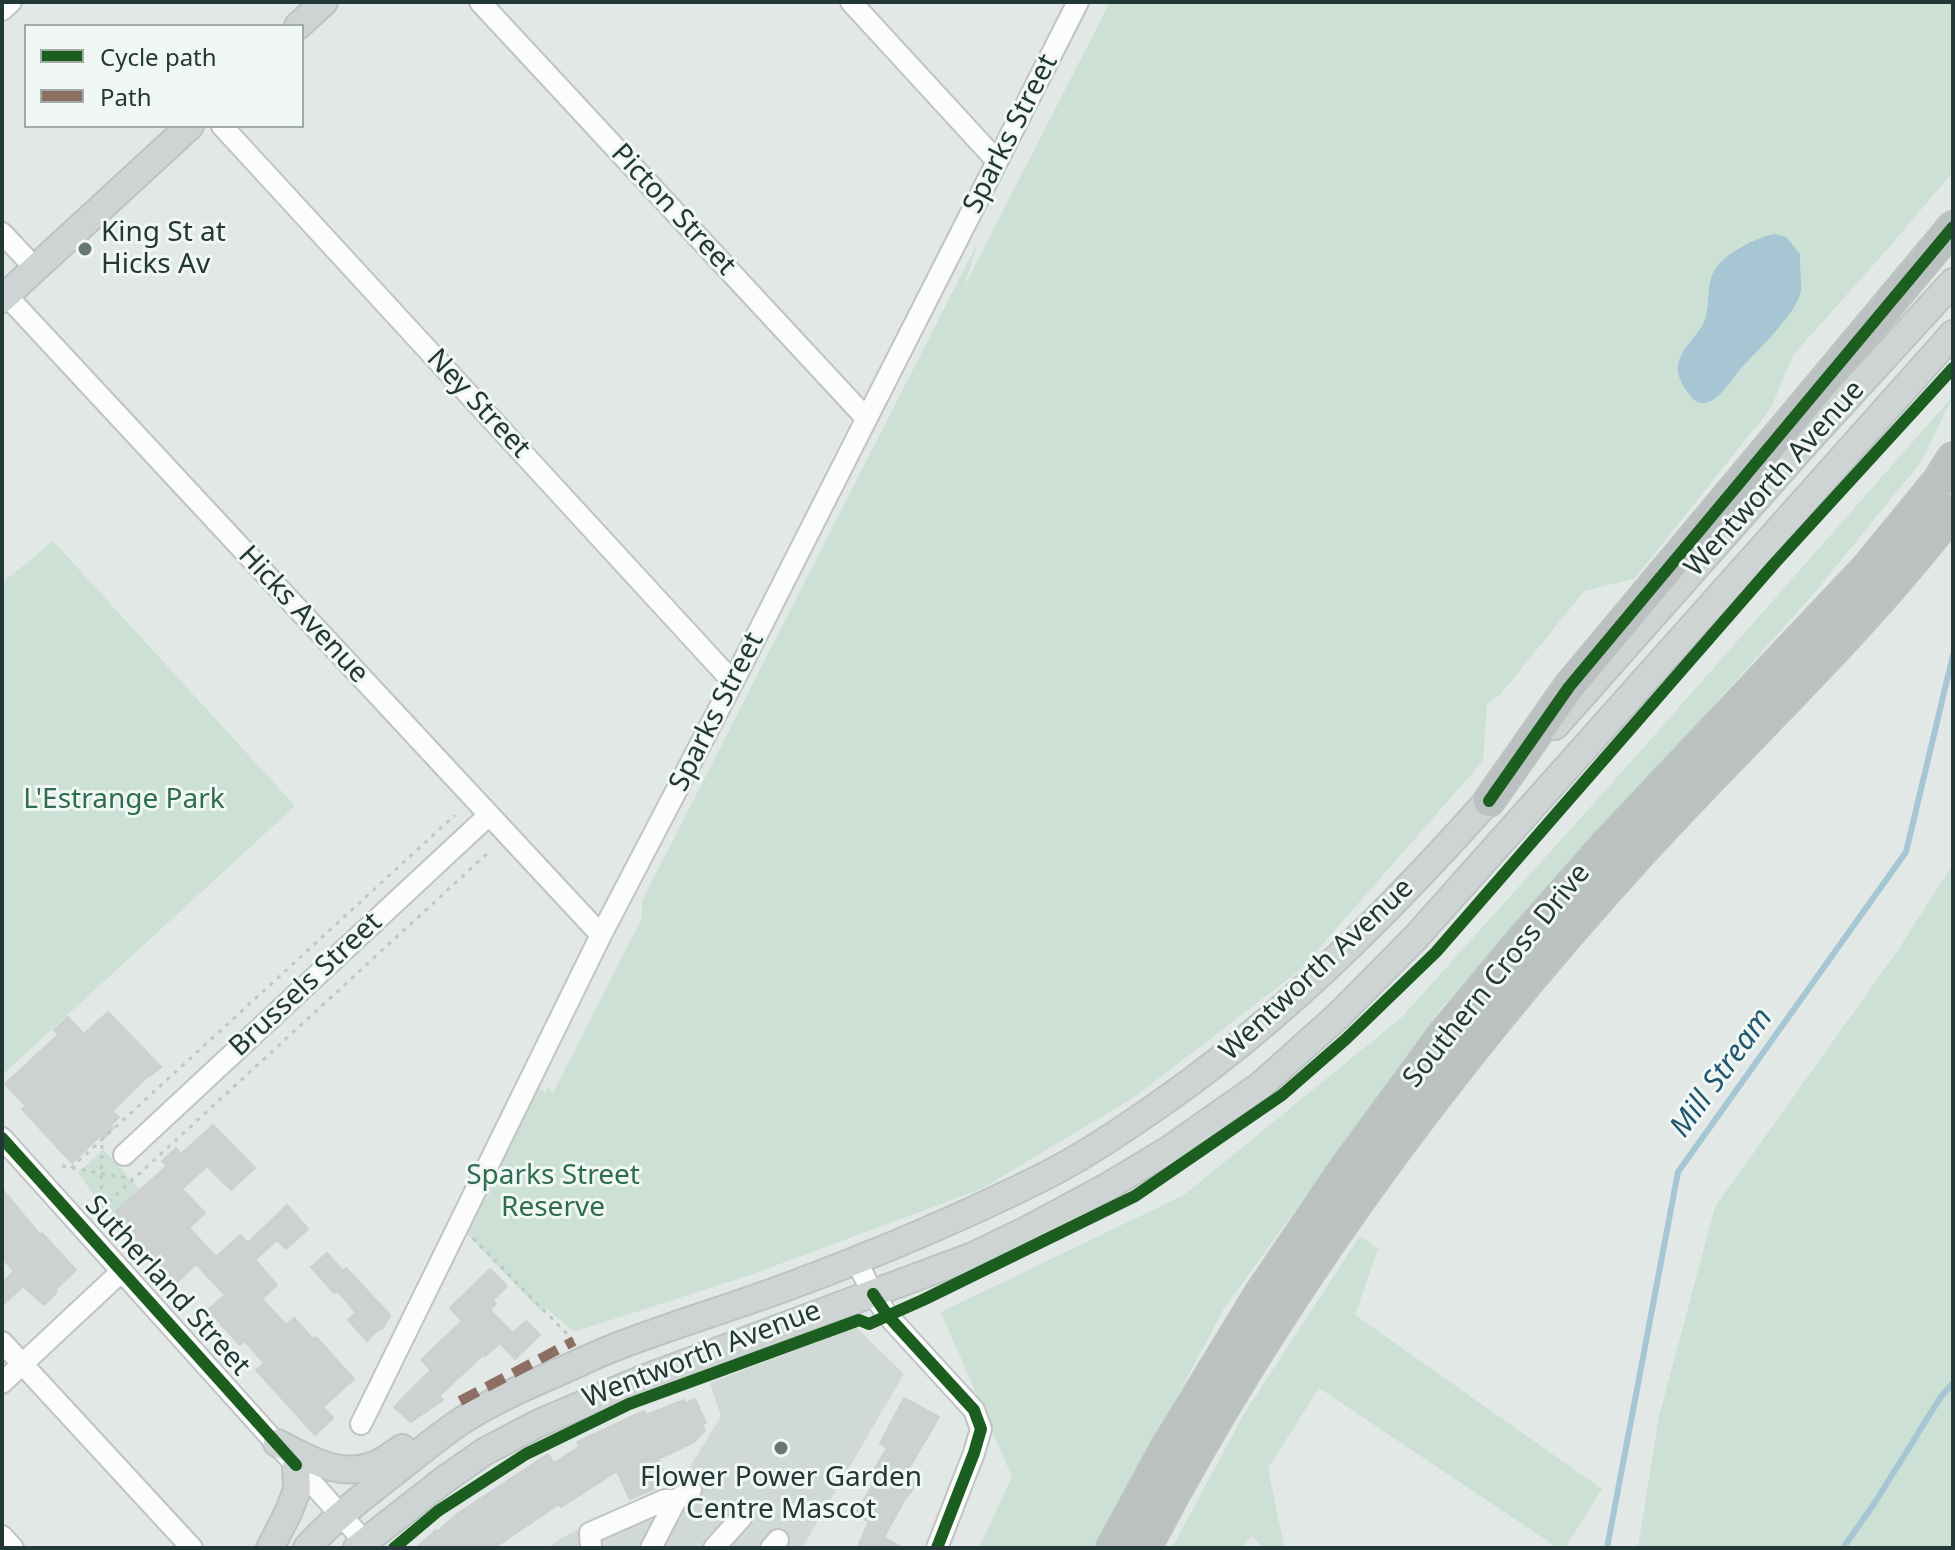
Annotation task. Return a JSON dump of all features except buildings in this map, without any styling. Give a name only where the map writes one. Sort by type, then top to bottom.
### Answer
[{"type":"highway","points":[[1489,801],[1569,687],[1953,227]]},
{"type":"highway","name":"Southern Cross Drive","points":[[1112,1548],[1165,1450],[1260,1294],[1342,1173],[1443,1035],[1605,846],[1868,567],[1939,480],[1953,458]]},
{"type":"highway","name":"Southern Cross Drive","points":[[1145,1548],[1240,1381],[1320,1255],[1419,1116],[1531,977],[1641,852],[1863,618],[1953,511]]},
{"type":"main road","points":[[300,24],[324,2]]},
{"type":"main road","points":[[4,297],[188,128]]},
{"type":"main road","name":"Wentworth Avenue","points":[[307,1548],[342,1515],[462,1420],[504,1397],[612,1348],[856,1260],[979,1208],[1047,1175],[1192,1083],[1296,997],[1382,914],[1489,801],[1804,445],[1953,282]]},
{"type":"main road","name":"Wentworth Avenue","points":[[361,1545],[484,1452],[539,1423],[640,1380],[973,1256],[1107,1187],[1170,1149],[1272,1075],[1339,1015],[1417,936],[1953,334]]},
{"type":"main road","points":[[277,1443],[326,1467],[347,1471],[375,1465],[418,1438],[462,1420]]},
{"type":"main road","points":[[270,1548],[297,1490],[296,1465]]},
{"type":"street","points":[[2,10],[11,2]]},
{"type":"street","name":"Picton Street","points":[[480,2],[866,418]]},
{"type":"street","points":[[851,2],[997,161]]},
{"type":"street","name":"Sparks Street","points":[[361,1424],[601,935],[1078,2]]},
{"type":"street","name":"Ney Street","points":[[224,128],[733,682]]},
{"type":"street","points":[[2,233],[35,268]]},
{"type":"street","name":"Hicks Avenue","points":[[4,297],[601,935]]},
{"type":"street","name":"Brussels Street","points":[[124,1155],[489,815]]},
{"type":"street","name":"Sutherland Street","points":[[2,1138],[342,1515],[361,1545]]},
{"type":"street","points":[[856,1260],[888,1316],[974,1410],[981,1429],[937,1548]]},
{"type":"street","points":[[2,1383],[122,1271]]},
{"type":"street","points":[[2,1342],[192,1548]]},
{"type":"street","points":[[591,1548],[590,1533],[683,1495],[651,1548]]},
{"type":"street","points":[[714,1548],[741,1518]]},
{"type":"street","points":[[2,1536],[13,1548]]},
{"type":"path","points":[[71,1168],[455,815]]},
{"type":"path","points":[[103,1139],[101,1209],[490,851]]},
{"type":"path","points":[[62,1166],[134,1180]]},
{"type":"path","points":[[467,1234],[574,1341]]},
{"type":"shaded area","name":"Flower Power Garden Centre Mascot","points":[[856,1327],[904,1374],[802,1548],[546,1548],[682,1480],[721,1416],[710,1383]]},
{"type":"green space","name":"Sparks Street Reserve","points":[[1110,2],[1953,2],[1953,172],[1793,355],[1771,408],[1634,579],[1584,591],[1501,694],[1487,704],[1483,761],[1300,970],[1136,1096],[981,1189],[753,1274],[574,1332],[545,1307],[541,1311],[463,1230],[537,1086],[545,1093],[548,1087],[553,1093],[642,918],[642,901],[978,242],[964,287]]},
{"type":"green space","points":[[1953,396],[1921,462],[1810,598],[1440,1010],[1223,1310],[1097,1548],[979,1548],[1012,1477],[941,1312],[1184,1195],[1402,1017]]},
{"type":"green space","name":"L'Estrange Park","points":[[53,541],[295,806],[2,1075],[2,583]]},
{"type":"green space","points":[[1953,864],[1953,1548],[1638,1548],[1659,1416],[1715,1207],[1898,950]]},
{"type":"green space","points":[[103,1149],[139,1189],[110,1217],[78,1173]]},
{"type":"green space","points":[[1360,1236],[1378,1249],[1355,1315],[1602,1489],[1565,1548],[1558,1548],[1319,1388],[1268,1468],[1284,1546],[1295,1548],[1264,1548],[1251,1536],[1243,1548],[1172,1548],[1244,1414]]},
{"type":"water","points":[[1775,234],[1786,237],[1800,254],[1801,290],[1798,299],[1776,330],[1718,396],[1704,403],[1696,401],[1683,385],[1678,366],[1682,353],[1705,319],[1714,271],[1741,247]]},
{"type":"waterway","name":"Mill Stream","points":[[1607,1548],[1678,1172],[1906,852],[1953,655]]},
{"type":"waterway","points":[[1843,1548],[1940,1398],[1953,1383]]},
{"type":"marked path","points":[[460,1401],[574,1341]]},
{"type":"cycle path","points":[[1489,801],[1569,687],[1953,227]]},
{"type":"cycle path","points":[[394,1548],[438,1511],[526,1454],[629,1404],[859,1320],[869,1324],[923,1300],[1135,1196],[1282,1095],[1346,1039],[1436,952],[1774,564],[1953,368]]},
{"type":"cycle path","points":[[2,1138],[296,1465]]},
{"type":"cycle path","points":[[873,1294],[888,1316],[974,1410],[981,1429],[937,1548]]},
{"type":"place","name":"King St at Hicks Av","points":[[85,249]]},
{"type":"place","name":"Flower Power Garden Centre Mascot","points":[[781,1448]]}]
